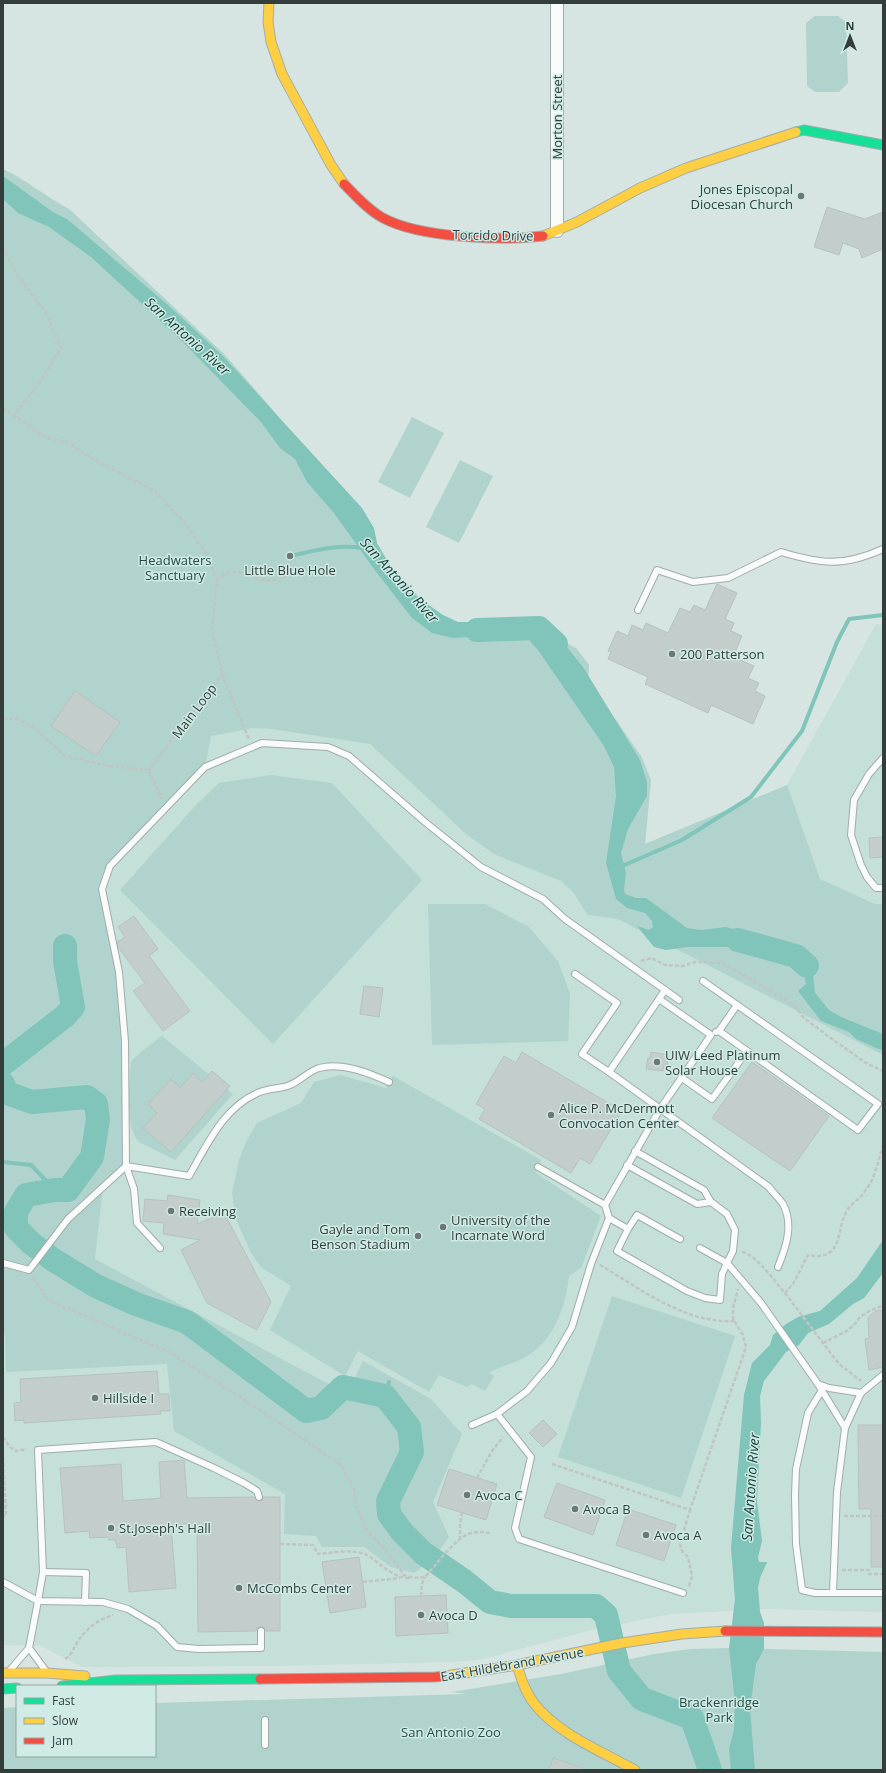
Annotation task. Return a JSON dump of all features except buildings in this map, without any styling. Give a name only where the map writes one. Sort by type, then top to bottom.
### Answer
[{"type":"main road","name":"Torcido Drive","points":[[269,3],[268,22],[271,42],[282,74],[331,165],[342,181],[359,200],[383,218],[401,225],[438,234],[518,238],[543,236],[556,231],[640,188],[686,168],[804,130],[883,145]]},
{"type":"main road","name":"East Hildebrand Avenue","points":[[71,1685],[116,1680],[435,1677],[553,1659],[622,1643],[682,1634],[726,1631],[883,1632]]},
{"type":"main road","points":[[517,1665],[525,1688],[538,1708],[570,1733],[635,1770]]},
{"type":"main road","name":"East Hildebrand Avenue","points":[[6,1673],[47,1672],[116,1680]]},
{"type":"main road","points":[[3,1689],[16,1688]]},
{"type":"street","name":"Morton Street","points":[[556,3],[556,231]]},
{"type":"lane","points":[[638,610],[657,570],[693,582],[728,578],[781,552],[807,559],[839,563],[867,556],[883,549]]},
{"type":"lane","points":[[160,1248],[137,1223],[134,1189],[126,1166],[125,1041],[119,972],[102,889],[110,866],[205,767],[262,743],[328,747],[349,756],[425,822],[481,867],[543,899],[565,919],[679,1000]]},
{"type":"lane","points":[[883,758],[869,774],[854,800],[851,835],[861,865],[867,877],[876,888],[883,888]]},
{"type":"lane","points":[[575,974],[617,1003],[582,1054],[769,1187],[783,1205],[789,1226],[787,1247],[778,1267]]},
{"type":"lane","points":[[703,981],[878,1104],[858,1130],[719,1031]]},
{"type":"lane","points":[[609,1072],[665,990]]},
{"type":"lane","points":[[659,999],[711,1035]]},
{"type":"lane","points":[[605,1205],[660,1109],[711,1035],[719,1031],[737,1005]]},
{"type":"lane","points":[[682,1078],[712,1100],[747,1051]]},
{"type":"lane","points":[[126,1166],[189,1176],[219,1125],[241,1104],[260,1092],[289,1085],[318,1069],[340,1066],[377,1076],[389,1082]]},
{"type":"lane","points":[[635,1151],[704,1190],[711,1202],[727,1214],[735,1230],[733,1251],[722,1274],[720,1300],[705,1298],[687,1291],[617,1251],[637,1215],[680,1239]]},
{"type":"lane","points":[[627,1165],[697,1204],[711,1202]]},
{"type":"lane","points":[[3,1263],[29,1270],[68,1219],[126,1166]]},
{"type":"lane","points":[[472,1426],[496,1414],[527,1391],[551,1363],[572,1327],[592,1264],[609,1218],[605,1205],[538,1167]]},
{"type":"lane","points":[[609,1218],[628,1229]]},
{"type":"lane","points":[[700,1248],[727,1263],[741,1279],[761,1304],[818,1384],[844,1428]]},
{"type":"lane","points":[[833,1593],[836,1516],[844,1428],[861,1393],[881,1377]]},
{"type":"lane","points":[[818,1384],[829,1388],[861,1393]]},
{"type":"lane","points":[[822,1390],[808,1413],[796,1469],[796,1544],[802,1590],[815,1593],[883,1593]]},
{"type":"lane","points":[[496,1414],[531,1457],[515,1528],[519,1539],[683,1593]]},
{"type":"lane","points":[[6,1673],[29,1648],[43,1572],[38,1450],[156,1442],[244,1483],[257,1491],[259,1497]]},
{"type":"lane","points":[[43,1572],[86,1573],[85,1602]]},
{"type":"lane","points":[[3,1582],[38,1600],[103,1602],[128,1609],[157,1626],[177,1647],[199,1649],[261,1648],[261,1632]]},
{"type":"lane","points":[[29,1648],[47,1672]]},
{"type":"lane","points":[[265,1720],[265,1745]]},
{"type":"lane","points":[[615,1770],[619,1761]]},
{"type":"path","points":[[3,247],[17,275],[46,313],[61,348],[40,382],[14,415]]},
{"type":"path","name":"Main Loop","points":[[3,408],[47,438],[69,443],[90,457],[155,491],[184,522],[208,556],[217,580],[212,629],[222,674],[149,770]]},
{"type":"path","points":[[217,580],[223,574],[238,571],[252,577],[271,581],[290,575],[291,559]]},
{"type":"path","points":[[222,674],[248,737],[262,743]]},
{"type":"path","points":[[3,719],[17,719],[34,728],[65,756],[109,766],[149,770],[161,799],[168,805]]},
{"type":"path","points":[[628,964],[651,958],[665,964],[683,966],[695,962],[723,963],[794,1005],[804,1018],[832,1039],[866,1062],[883,1071]]},
{"type":"path","points":[[785,1293],[792,1284],[808,1255],[815,1256],[825,1254],[834,1249],[839,1239],[848,1209],[866,1190],[874,1175],[883,1146]]},
{"type":"path","points":[[733,1251],[751,1256],[785,1293],[839,1364],[859,1381],[881,1377]]},
{"type":"path","points":[[592,1264],[599,1265],[676,1309],[692,1315],[720,1322],[735,1321]]},
{"type":"path","points":[[29,1270],[48,1300],[171,1353],[274,1419],[342,1466],[354,1490],[357,1508],[366,1530],[388,1553],[404,1575],[413,1578]]},
{"type":"path","points":[[683,1593],[687,1594],[692,1576],[688,1557],[682,1551],[680,1544],[690,1510],[746,1347],[743,1335],[735,1321],[733,1308],[741,1279]]},
{"type":"path","points":[[823,1342],[845,1332],[860,1317],[871,1310],[882,1306],[883,1304]]},
{"type":"path","points":[[477,1478],[492,1451],[503,1437],[510,1432]]},
{"type":"path","points":[[3,1437],[10,1447],[16,1451],[27,1449]]},
{"type":"path","points":[[3,1457],[6,1493],[6,1516],[3,1516]]},
{"type":"path","points":[[552,1464],[690,1510]]},
{"type":"path","points":[[460,1540],[462,1513]]},
{"type":"path","points":[[836,1516],[883,1516]]},
{"type":"path","points":[[421,1596],[422,1584],[426,1577],[452,1547],[468,1535],[480,1531],[490,1533]]},
{"type":"path","points":[[280,1544],[313,1545],[318,1554],[339,1552],[364,1554],[400,1578]]},
{"type":"path","points":[[834,1570],[869,1570],[869,1574],[883,1574]]},
{"type":"path","points":[[363,1582],[426,1577]]},
{"type":"path","points":[[63,1661],[68,1657],[78,1640],[94,1625],[105,1618],[128,1609]]},
{"type":"shaded area","name":"University of the Incarnate Word","points":[[3,169],[16,175],[49,198],[69,209],[225,355],[272,409],[373,544],[432,612],[461,635],[484,641],[536,635],[576,648],[589,665],[588,680],[641,756],[651,780],[645,844],[787,785],[876,624],[883,625],[883,1612],[768,1609],[671,1614],[596,1629],[479,1660],[450,1662],[275,1666],[82,1667],[41,1646],[3,1645]]},
{"type":"green space","points":[[815,16],[838,16],[846,22],[848,83],[839,92],[815,92],[807,86],[806,23]]},
{"type":"green space","name":"Headwaters Sanctuary","points":[[3,169],[69,209],[225,355],[272,409],[373,544],[432,612],[461,635],[484,641],[536,635],[555,637],[576,648],[589,665],[588,680],[641,756],[651,780],[645,844],[787,785],[820,879],[875,904],[883,904],[883,1055],[618,919],[588,915],[573,892],[561,881],[494,854],[466,834],[370,744],[272,729],[253,728],[211,736],[205,767],[110,866],[102,889],[119,972],[125,1041],[126,1166],[103,1187],[95,1259],[347,1394],[363,1361],[431,1399],[462,1434],[433,1502],[449,1537],[433,1559],[414,1573],[391,1567],[364,1547],[322,1547],[316,1536],[284,1534],[285,1494],[174,1431],[167,1364],[6,1372],[5,1335],[3,1335]]},
{"type":"green space","points":[[412,417],[444,433],[410,498],[378,482]]},
{"type":"green space","points":[[460,460],[493,476],[459,543],[426,527]]},
{"type":"green space","points":[[270,775],[332,783],[422,880],[273,1044],[120,890],[196,805],[219,783]]},
{"type":"green space","points":[[428,904],[485,904],[529,927],[558,961],[570,994],[568,1041],[432,1045]]},
{"type":"green space","points":[[162,1036],[233,1094],[175,1160],[139,1142],[134,1135],[131,1125],[129,1092],[131,1061]]},
{"type":"green space","name":"Gayle and Tom Benson Stadium","points":[[340,1075],[386,1088],[393,1076],[541,1160],[536,1173],[601,1216],[581,1268],[569,1276],[560,1313],[549,1335],[541,1345],[520,1360],[489,1373],[494,1376],[485,1391],[472,1384],[467,1387],[439,1375],[429,1392],[358,1351],[345,1376],[270,1330],[291,1286],[261,1267],[251,1253],[236,1219],[232,1193],[239,1160],[246,1142],[257,1123],[301,1103],[314,1082]]},
{"type":"green space","points":[[612,1296],[735,1336],[681,1498],[558,1457]]},
{"type":"green space","points":[[729,1648],[883,1652],[883,1770],[3,1770],[3,1708],[16,1707],[16,1757],[156,1757],[156,1703],[466,1694],[452,1692],[561,1674],[654,1654],[690,1649]]},
{"type":"water","points":[[3,176],[53,212],[67,219],[168,305],[223,356],[362,508],[374,528],[377,543],[392,569],[417,597],[443,615],[458,622],[520,622],[503,635],[453,638],[432,633],[412,618],[374,569],[334,513],[307,482],[295,459],[280,448],[261,422],[181,340],[91,257],[49,227],[18,213],[3,199]]},
{"type":"water","points":[[539,620],[545,620],[583,667],[640,760],[647,782],[647,796],[628,829],[621,853],[626,873],[624,889],[625,894],[636,898],[646,898],[687,928],[701,930],[726,927],[771,939],[802,953],[812,964],[815,993],[829,1010],[841,1017],[883,1034],[883,1051],[856,1039],[849,1032],[821,1021],[798,991],[806,984],[803,969],[773,947],[763,951],[760,956],[752,955],[731,947],[687,947],[666,950],[654,947],[637,926],[649,930],[653,927],[652,921],[645,913],[627,908],[616,899],[606,863],[616,796],[614,767],[604,746],[538,650],[524,634]]},
{"type":"water","points":[[883,1240],[883,1273],[864,1298],[853,1304],[829,1324],[808,1333],[799,1345],[786,1352],[764,1381],[760,1396],[761,1423],[757,1501],[762,1541],[758,1557],[759,1562],[767,1562],[760,1578],[758,1588],[760,1612],[764,1623],[764,1649],[756,1664],[750,1709],[755,1770],[731,1770],[729,1749],[734,1729],[735,1702],[729,1648],[735,1599],[731,1548],[744,1395],[752,1363],[770,1345],[773,1335],[786,1324],[798,1317],[820,1311],[857,1278]]},
{"type":"waterway","points":[[290,556],[335,547],[362,548]]},
{"type":"waterway","points":[[620,867],[682,840],[751,797],[802,731],[837,642],[849,619],[883,615]]},
{"type":"waterway","name":"San Antonio River","points":[[477,630],[539,628],[556,644]]},
{"type":"waterway","name":"San Antonio River","points":[[738,940],[796,956],[807,966]]},
{"type":"waterway","points":[[3,1064],[65,1016],[73,1007],[65,961],[65,946]]},
{"type":"waterway","points":[[3,1084],[7,1093],[32,1102],[87,1097],[96,1104],[98,1119],[92,1157],[68,1190],[55,1190],[26,1195],[16,1212],[16,1228],[31,1243],[52,1259],[96,1286],[136,1304],[187,1322],[306,1411],[321,1408],[343,1387],[385,1396],[409,1427],[412,1452],[388,1501],[389,1514],[402,1532],[423,1553],[464,1581],[490,1602],[511,1606],[596,1606],[606,1615],[619,1671],[642,1699],[692,1718],[710,1770]]},
{"type":"waterway","points":[[3,1162],[31,1165],[55,1190]]},
{"type":"waterway","points":[[385,1396],[389,1382]]},
{"type":"traffic: fast","points":[[796,132],[804,130],[883,145]]},
{"type":"traffic: fast","points":[[71,1685],[116,1680],[260,1679]]},
{"type":"traffic: fast","points":[[3,1689],[16,1688]]},
{"type":"traffic: slow","points":[[269,3],[268,22],[271,42],[282,74],[331,165],[344,184]]},
{"type":"traffic: slow","points":[[543,236],[577,222],[640,188],[686,168],[796,132]]},
{"type":"traffic: slow","points":[[445,1676],[517,1665],[622,1643],[682,1634],[725,1631]]},
{"type":"traffic: slow","points":[[517,1665],[522,1680],[533,1702],[554,1723],[580,1741],[635,1770]]},
{"type":"traffic: slow","points":[[3,1673],[47,1673],[85,1676]]},
{"type":"traffic: jam","points":[[344,184],[378,215],[399,225],[418,230],[439,234],[485,238],[543,236]]},
{"type":"traffic: jam","points":[[725,1631],[883,1632]]},
{"type":"traffic: jam","points":[[260,1679],[445,1676]]},
{"type":"place","name":"Jones Episcopal Diocesan Church","points":[[801,196]]},
{"type":"place","name":"Little Blue Hole","points":[[290,556]]},
{"type":"place","name":"200 Patterson","points":[[672,654]]},
{"type":"place","name":"UIW Leed Platinum Solar House","points":[[657,1062]]},
{"type":"place","name":"Alice P. McDermott Convocation Center","points":[[551,1115]]},
{"type":"place","name":"Receiving","points":[[171,1211]]},
{"type":"place","name":"University of the Incarnate Word","points":[[443,1227]]},
{"type":"place","name":"Gayle and Tom Benson Stadium","points":[[418,1236]]},
{"type":"place","name":"Hillside I","points":[[95,1398]]},
{"type":"place","name":"Avoca C","points":[[467,1495]]},
{"type":"place","name":"Avoca B","points":[[575,1509]]},
{"type":"place","name":"St.Joseph's Hall","points":[[111,1528]]},
{"type":"place","name":"Avoca A","points":[[646,1535]]},
{"type":"place","name":"McCombs Center","points":[[239,1588]]},
{"type":"place","name":"Avoca D","points":[[421,1615]]},
{"type":"park label","name":"Brackenridge Park","points":[[719,1710]]},
{"type":"park label","name":"San Antonio Zoo","points":[[451,1732]]}]
